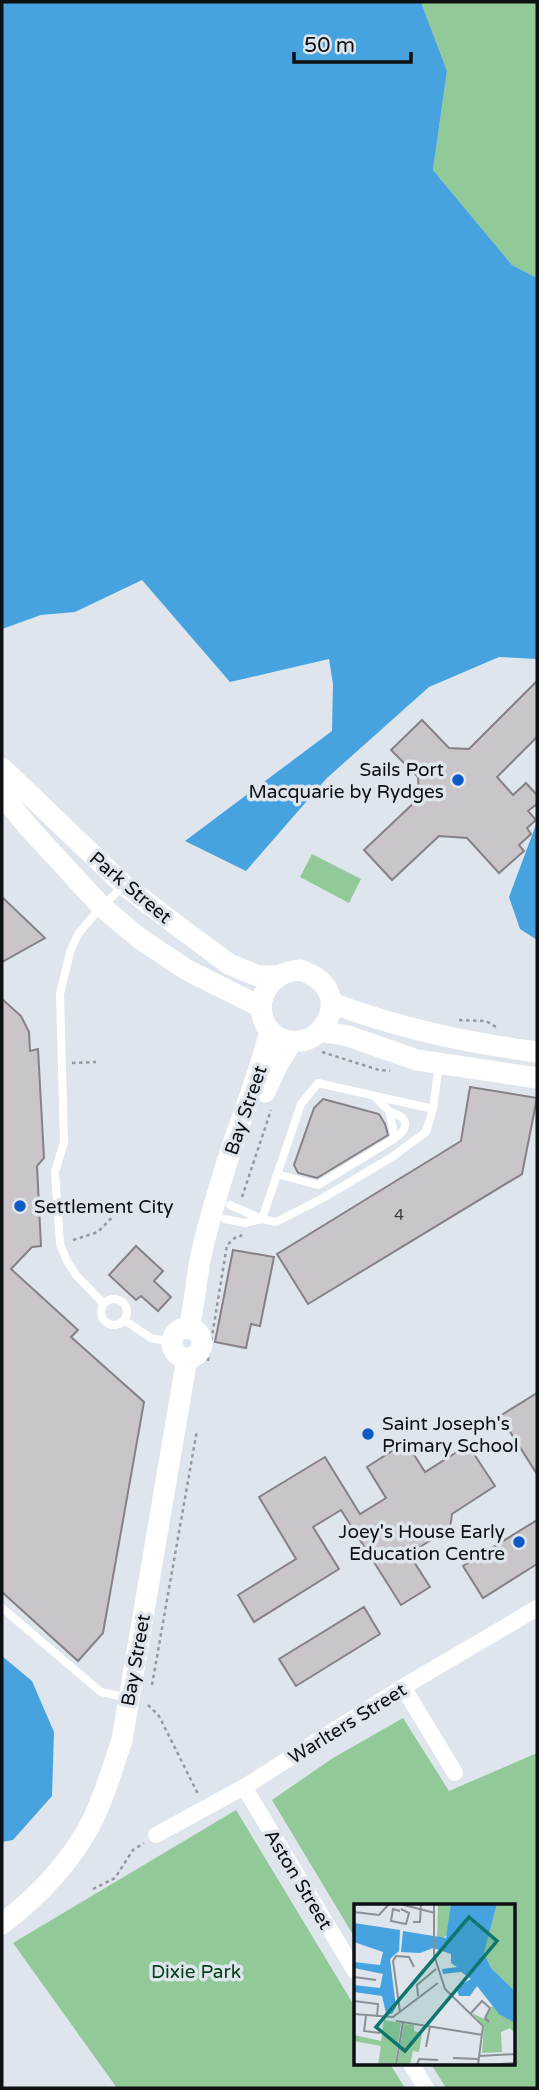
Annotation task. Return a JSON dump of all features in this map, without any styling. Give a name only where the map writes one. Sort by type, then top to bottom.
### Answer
[{"type":"street","name":"Park Street","points":[[2,768],[124,885],[229,964],[258,976],[278,976]]},
{"type":"street","name":"Park Street","points":[[2,795],[102,907],[139,938],[187,970],[261,1007]]},
{"type":"street","points":[[289,971],[312,974],[329,991],[332,1003],[330,1016],[320,1031],[304,1041],[279,1039],[263,1019],[262,995],[268,984],[278,976],[289,971]]},
{"type":"street","points":[[332,1003],[399,1026],[501,1048],[537,1052]]},
{"type":"street","name":"Bay Street","points":[[185,1328],[211,1218],[244,1109],[260,1069],[270,1030]]},
{"type":"street","points":[[320,1031],[348,1036],[417,1060],[537,1078]]},
{"type":"street","name":"Bay Street","points":[[185,1328],[232,1219],[261,1098],[292,1041]]},
{"type":"street","name":"Bay Street","points":[[2,1924],[39,1894],[88,1829],[138,1701],[197,1360],[195,1356],[200,1352],[202,1341],[196,1331],[185,1328]]},
{"type":"street","name":"Warlters Street","points":[[156,1835],[244,1787],[537,1608]]},
{"type":"street","points":[[404,1687],[455,1773]]},
{"type":"street","name":"Aston Street","points":[[244,1787],[354,1969]]},
{"type":"street","points":[[412,2066],[426,2088]]},
{"type":"lane","points":[[103,1303],[76,1275],[60,1244],[55,1172],[64,1142],[60,994],[70,952],[78,934],[124,885]]},
{"type":"lane","points":[[232,1219],[276,1222],[392,1157],[426,1132],[433,1109],[439,1064]]},
{"type":"lane","points":[[262,1219],[301,1104],[318,1083],[433,1109]]},
{"type":"lane","points":[[277,1174],[318,1185],[394,1139],[395,1129],[390,1112],[374,1096]]},
{"type":"lane","points":[[232,1219],[245,1223],[262,1219]]},
{"type":"lane","points":[[108,1299],[120,1300],[127,1308],[124,1320],[112,1325],[103,1320],[100,1312],[103,1303],[108,1299]]},
{"type":"lane","points":[[124,1320],[150,1338],[185,1328]]},
{"type":"lane","points":[[2,1608],[101,1692],[138,1701]]},
{"type":"path","points":[[62,1064],[96,1062]]},
{"type":"path","points":[[60,1244],[98,1232],[126,1203]]},
{"type":"path","points":[[197,1360],[227,1245],[236,1237],[242,1236],[232,1219]]},
{"type":"path","points":[[150,1692],[197,1430]]},
{"type":"path","points":[[138,1701],[159,1716],[206,1808]]},
{"type":"path","points":[[93,1889],[115,1878],[133,1850],[156,1835]]},
{"type":"green space","points":[[421,2],[537,2],[537,278],[512,265],[433,170],[447,71]]},
{"type":"green space","points":[[312,854],[361,879],[349,903],[300,877]]},
{"type":"green space","points":[[403,1718],[449,1791],[537,1753],[537,2088],[446,2088],[432,2066],[514,2066],[514,1904],[354,1904],[354,1936],[272,1800],[333,1758]]},
{"type":"green space","name":"Dixie Park","points":[[236,1810],[354,2005],[354,2066],[391,2066],[405,2088],[117,2088],[13,1943]]},
{"type":"water","points":[[2,2],[421,2],[447,71],[433,170],[512,265],[537,278],[537,659],[499,657],[429,687],[327,778],[246,871],[185,841],[332,731],[333,684],[329,659],[230,682],[142,580],[75,612],[41,615],[2,629]]},
{"type":"water","points":[[537,822],[537,940],[520,929],[509,897]]},
{"type":"water","points":[[2,1656],[32,1681],[54,1732],[52,1796],[13,1840],[2,1842]]},
{"type":"building","name":"Sails Port Macquarie by Rydges","points":[[537,681],[537,737],[497,777],[513,795],[526,783],[537,795],[537,804],[528,811],[536,820],[527,828],[531,834],[519,845],[524,851],[499,873],[467,838],[439,836],[392,880],[364,850],[419,798],[418,777],[391,750],[422,720],[449,748],[469,749]]},
{"type":"building","points":[[2,897],[45,938],[2,962]]},
{"type":"building","points":[[2,999],[21,1016],[29,1032],[30,1051],[38,1049],[44,1158],[37,1166],[41,1246],[32,1247],[11,1269],[78,1330],[71,1337],[144,1402],[103,1633],[78,1661],[2,1592]]},
{"type":"building","points":[[470,1087],[537,1098],[522,1174],[308,1304],[277,1254],[461,1141]]},
{"type":"building","points":[[323,1099],[379,1114],[388,1135],[317,1178],[298,1173],[294,1165],[314,1108]]},
{"type":"building","points":[[136,1246],[163,1271],[154,1281],[171,1297],[158,1311],[141,1296],[136,1300],[109,1275]]},
{"type":"building","points":[[233,1250],[274,1257],[260,1326],[251,1324],[246,1348],[215,1342]]},
{"type":"building","points":[[537,1393],[537,1474],[500,1416]]},
{"type":"building","points":[[406,1442],[425,1472],[468,1445],[495,1486],[452,1514],[450,1528],[409,1554],[430,1587],[401,1605],[341,1510],[313,1527],[339,1569],[254,1622],[238,1595],[296,1559],[259,1497],[325,1457],[360,1514],[386,1498],[367,1467]]},
{"type":"building","name":"Joey's House Early Education Centre","points":[[537,1520],[537,1564],[483,1598],[463,1566]]},
{"type":"building","points":[[364,1607],[380,1634],[296,1686],[279,1659]]},
{"type":"place","name":"Sails Port Macquarie by Rydges","points":[[458,780]]},
{"type":"place","name":"Settlement City","points":[[20,1206]]},
{"type":"place","name":"Saint Joseph's Primary School","points":[[368,1434]]},
{"type":"place","name":"Joey's House Early Education Centre","points":[[519,1542]]}]
